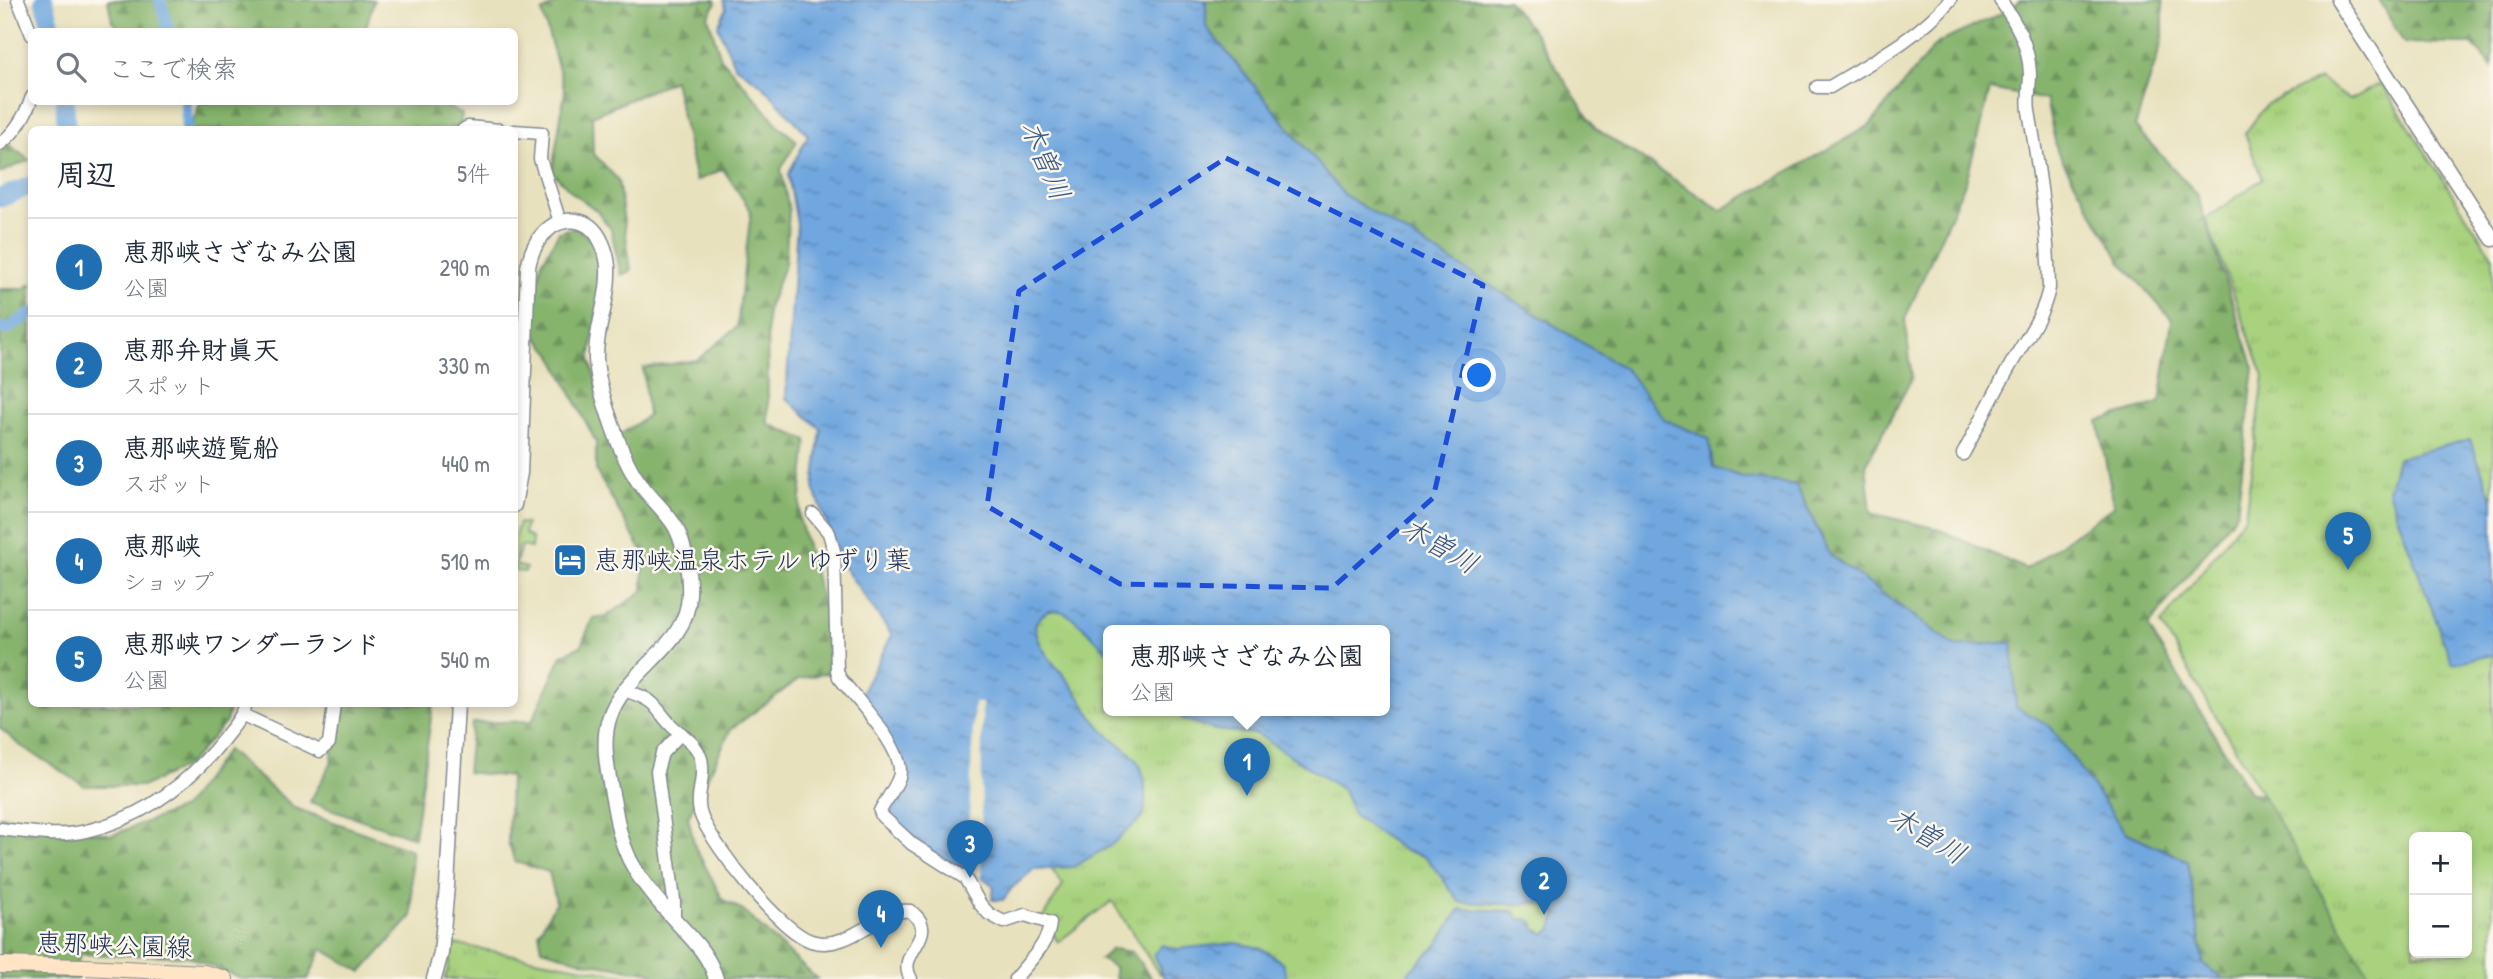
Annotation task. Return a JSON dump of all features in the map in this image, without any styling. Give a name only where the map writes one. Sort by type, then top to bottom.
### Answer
[{"type":"main road","name":"恵那峡公園線","points":[[0,965],[85,973],[204,973],[225,979]]},
{"type":"street","points":[[18,0],[29,28]]},
{"type":"street","points":[[1817,87],[1830,87],[1899,46],[1936,17],[1950,0]]},
{"type":"street","points":[[1963,454],[2011,364],[2036,326],[2049,288],[2041,185],[2029,109],[2028,53],[2018,28],[2000,0]]},
{"type":"street","points":[[2337,0],[2493,239]]},
{"type":"street","points":[[0,144],[13,134],[29,105]]},
{"type":"street","points":[[518,131],[542,133],[540,159],[560,222]]},
{"type":"street","points":[[518,484],[530,255],[541,234],[560,222],[570,220],[588,225],[600,239],[603,248],[608,276],[600,316],[596,359],[601,390],[629,466],[676,528],[684,554],[688,582],[687,609],[679,629],[624,690],[609,717],[606,741],[620,840],[645,886],[704,952],[716,979]]},
{"type":"street","points":[[813,514],[829,533],[834,551],[839,677],[877,721],[901,767],[899,778],[880,811],[882,816],[912,844],[965,878],[989,914],[1004,922],[1025,915],[1050,923],[1041,945],[1015,979]]},
{"type":"street","points":[[624,690],[653,704],[669,723],[691,741],[701,757],[698,794],[701,817],[745,881],[793,932],[827,944],[844,939],[897,911],[910,911],[920,921],[922,931],[907,962],[906,969],[911,979]]},
{"type":"street","points":[[0,829],[46,835],[85,832],[124,820],[155,802],[204,764],[244,709],[320,751],[329,743],[334,707]]},
{"type":"street","points":[[434,979],[441,953],[447,886],[457,707]]},
{"type":"street","points":[[674,919],[674,900],[657,771],[662,753],[681,733]]},
{"type":"highlighted area","points":[[1226,158],[1483,285],[1433,498],[1332,588],[1120,584],[987,506],[1019,291]]},
{"type":"green space","points":[[108,0],[374,0],[366,28],[120,28],[112,21]]},
{"type":"green space","points":[[557,0],[715,0],[708,17],[721,58],[780,127],[797,141],[781,169],[789,211],[785,263],[767,311],[768,424],[807,440],[799,518],[828,621],[831,672],[799,679],[731,729],[688,817],[695,847],[723,900],[741,909],[817,979],[655,979],[652,973],[585,962],[542,949],[539,932],[556,902],[549,872],[515,862],[508,842],[510,777],[467,772],[472,723],[532,721],[562,655],[581,646],[593,618],[607,616],[643,591],[643,553],[596,471],[596,442],[551,353],[536,336],[535,306],[541,264],[559,232],[576,227],[595,243],[603,275],[590,359],[612,440],[648,416],[643,368],[697,360],[737,327],[751,211],[723,169],[696,181],[674,80],[592,116],[593,153],[618,180],[631,271],[621,275],[611,229],[597,211],[573,193],[552,172],[565,91],[542,12],[557,3]]},
{"type":"green space","points":[[1206,0],[1508,0],[1535,34],[1595,128],[1721,210],[1870,125],[1936,44],[2013,8],[2020,0],[2163,0],[2163,38],[2135,127],[2197,194],[2254,368],[2237,512],[2148,627],[2250,793],[2391,797],[2485,781],[2493,908],[2472,953],[2472,832],[2409,832],[2409,958],[2470,958],[2460,979],[2224,979],[2203,964],[2188,861],[2125,832],[2050,726],[2016,707],[2011,642],[1956,647],[1830,555],[1796,485],[1746,478],[1713,468],[1709,439],[1665,420],[1626,370],[1343,194],[1206,27]],"holes":[[[1990,89],[2046,100],[2057,151],[2121,262],[2172,320],[2160,403],[2098,421],[2114,506],[2026,569],[1938,529],[1871,513],[1866,465],[1912,378],[1905,319],[1967,178]]]},
{"type":"green space","points":[[2379,0],[2493,0],[2493,68],[2472,44],[2404,43]]},
{"type":"green space","points":[[2320,79],[2350,100],[2381,83],[2493,257],[2493,979],[2372,979],[2161,624],[2245,516],[2264,377],[2206,219],[2262,179],[2245,133],[2267,104]]},
{"type":"green space","points":[[199,105],[443,105],[462,114],[459,126],[191,126]]},
{"type":"green space","points":[[0,138],[28,160],[0,173]]},
{"type":"green space","points":[[28,286],[28,707],[229,707],[226,722],[187,766],[144,786],[85,786],[18,744],[0,728],[0,289],[23,289]]},
{"type":"green space","points":[[519,523],[526,524],[524,533],[532,539],[531,548],[521,546],[518,556]]},
{"type":"green space","points":[[518,566],[526,568],[525,572],[518,571]]},
{"type":"green space","points":[[1055,588],[1103,629],[1103,716],[1240,716],[1580,898],[1556,950],[1438,979],[1256,979],[1230,955],[1159,974],[1112,901],[1058,942],[1043,917],[1063,885],[1047,863],[1016,633]]},
{"type":"green space","points":[[338,707],[433,707],[414,838],[310,802],[331,763]]},
{"type":"green space","points":[[227,750],[295,808],[411,850],[412,916],[362,972],[322,949],[308,979],[242,979],[188,956],[79,954],[77,979],[0,979],[0,816],[112,835],[183,808]]},
{"type":"green space","points":[[454,944],[645,979],[445,979]]},
{"type":"green space","points":[[1112,949],[1132,952],[1152,979],[1115,979],[1114,967],[1100,959]]},
{"type":"water","name":"木曽川","points":[[724,0],[1206,0],[1206,27],[1343,194],[1626,370],[1665,420],[1709,439],[1713,468],[1746,478],[1796,485],[1830,555],[1956,647],[2012,642],[2016,707],[2050,726],[2125,832],[2188,861],[2203,964],[2224,979],[1406,979],[1409,972],[1437,945],[1460,909],[1515,911],[1518,919],[1530,920],[1535,924],[1535,929],[1545,934],[1551,930],[1557,913],[1550,907],[1537,903],[1523,905],[1460,902],[1426,857],[1403,850],[1353,815],[1343,790],[1257,734],[1215,730],[1180,716],[1390,716],[1390,625],[1103,625],[1103,647],[1063,612],[1044,614],[1035,624],[1044,651],[1099,726],[1131,754],[1142,770],[1145,783],[1144,816],[1110,846],[1073,867],[1034,869],[1012,888],[1003,900],[992,900],[994,887],[988,881],[942,859],[888,819],[906,783],[903,766],[859,698],[892,635],[841,563],[814,488],[821,429],[786,398],[797,224],[788,175],[808,135],[761,84],[734,65],[718,26],[726,9]]},
{"type":"water","points":[[2470,439],[2493,500],[2493,655],[2452,663],[2388,491],[2397,458]]},
{"type":"water","points":[[1235,943],[1261,948],[1283,963],[1287,979],[1164,979],[1154,954],[1162,945],[1177,949]]},
{"type":"pier","points":[[974,703],[982,703],[981,878],[967,871]]},
{"type":"waterway","points":[[44,0],[52,28]]},
{"type":"waterway","points":[[160,0],[168,28]]},
{"type":"waterway","points":[[65,105],[66,126]]},
{"type":"waterway","points":[[186,105],[187,126]]},
{"type":"waterway","points":[[0,198],[28,187]]},
{"type":"waterway","points":[[0,328],[7,329],[28,316]]},
{"type":"place","name":"恵那峡温泉ホテル ゆずり葉","points":[[570,560]]},
{"type":"place","name":"恵那峡ワンダーランド","points":[[2348,570]]},
{"type":"place","name":"恵那峡さざなみ公園","points":[[1247,796]]},
{"type":"place","name":"恵那峡遊覧船","points":[[970,878]]},
{"type":"place","name":"恵那弁財眞天","points":[[1544,915]]},
{"type":"place","name":"恵那峡","points":[[881,948]]}]
